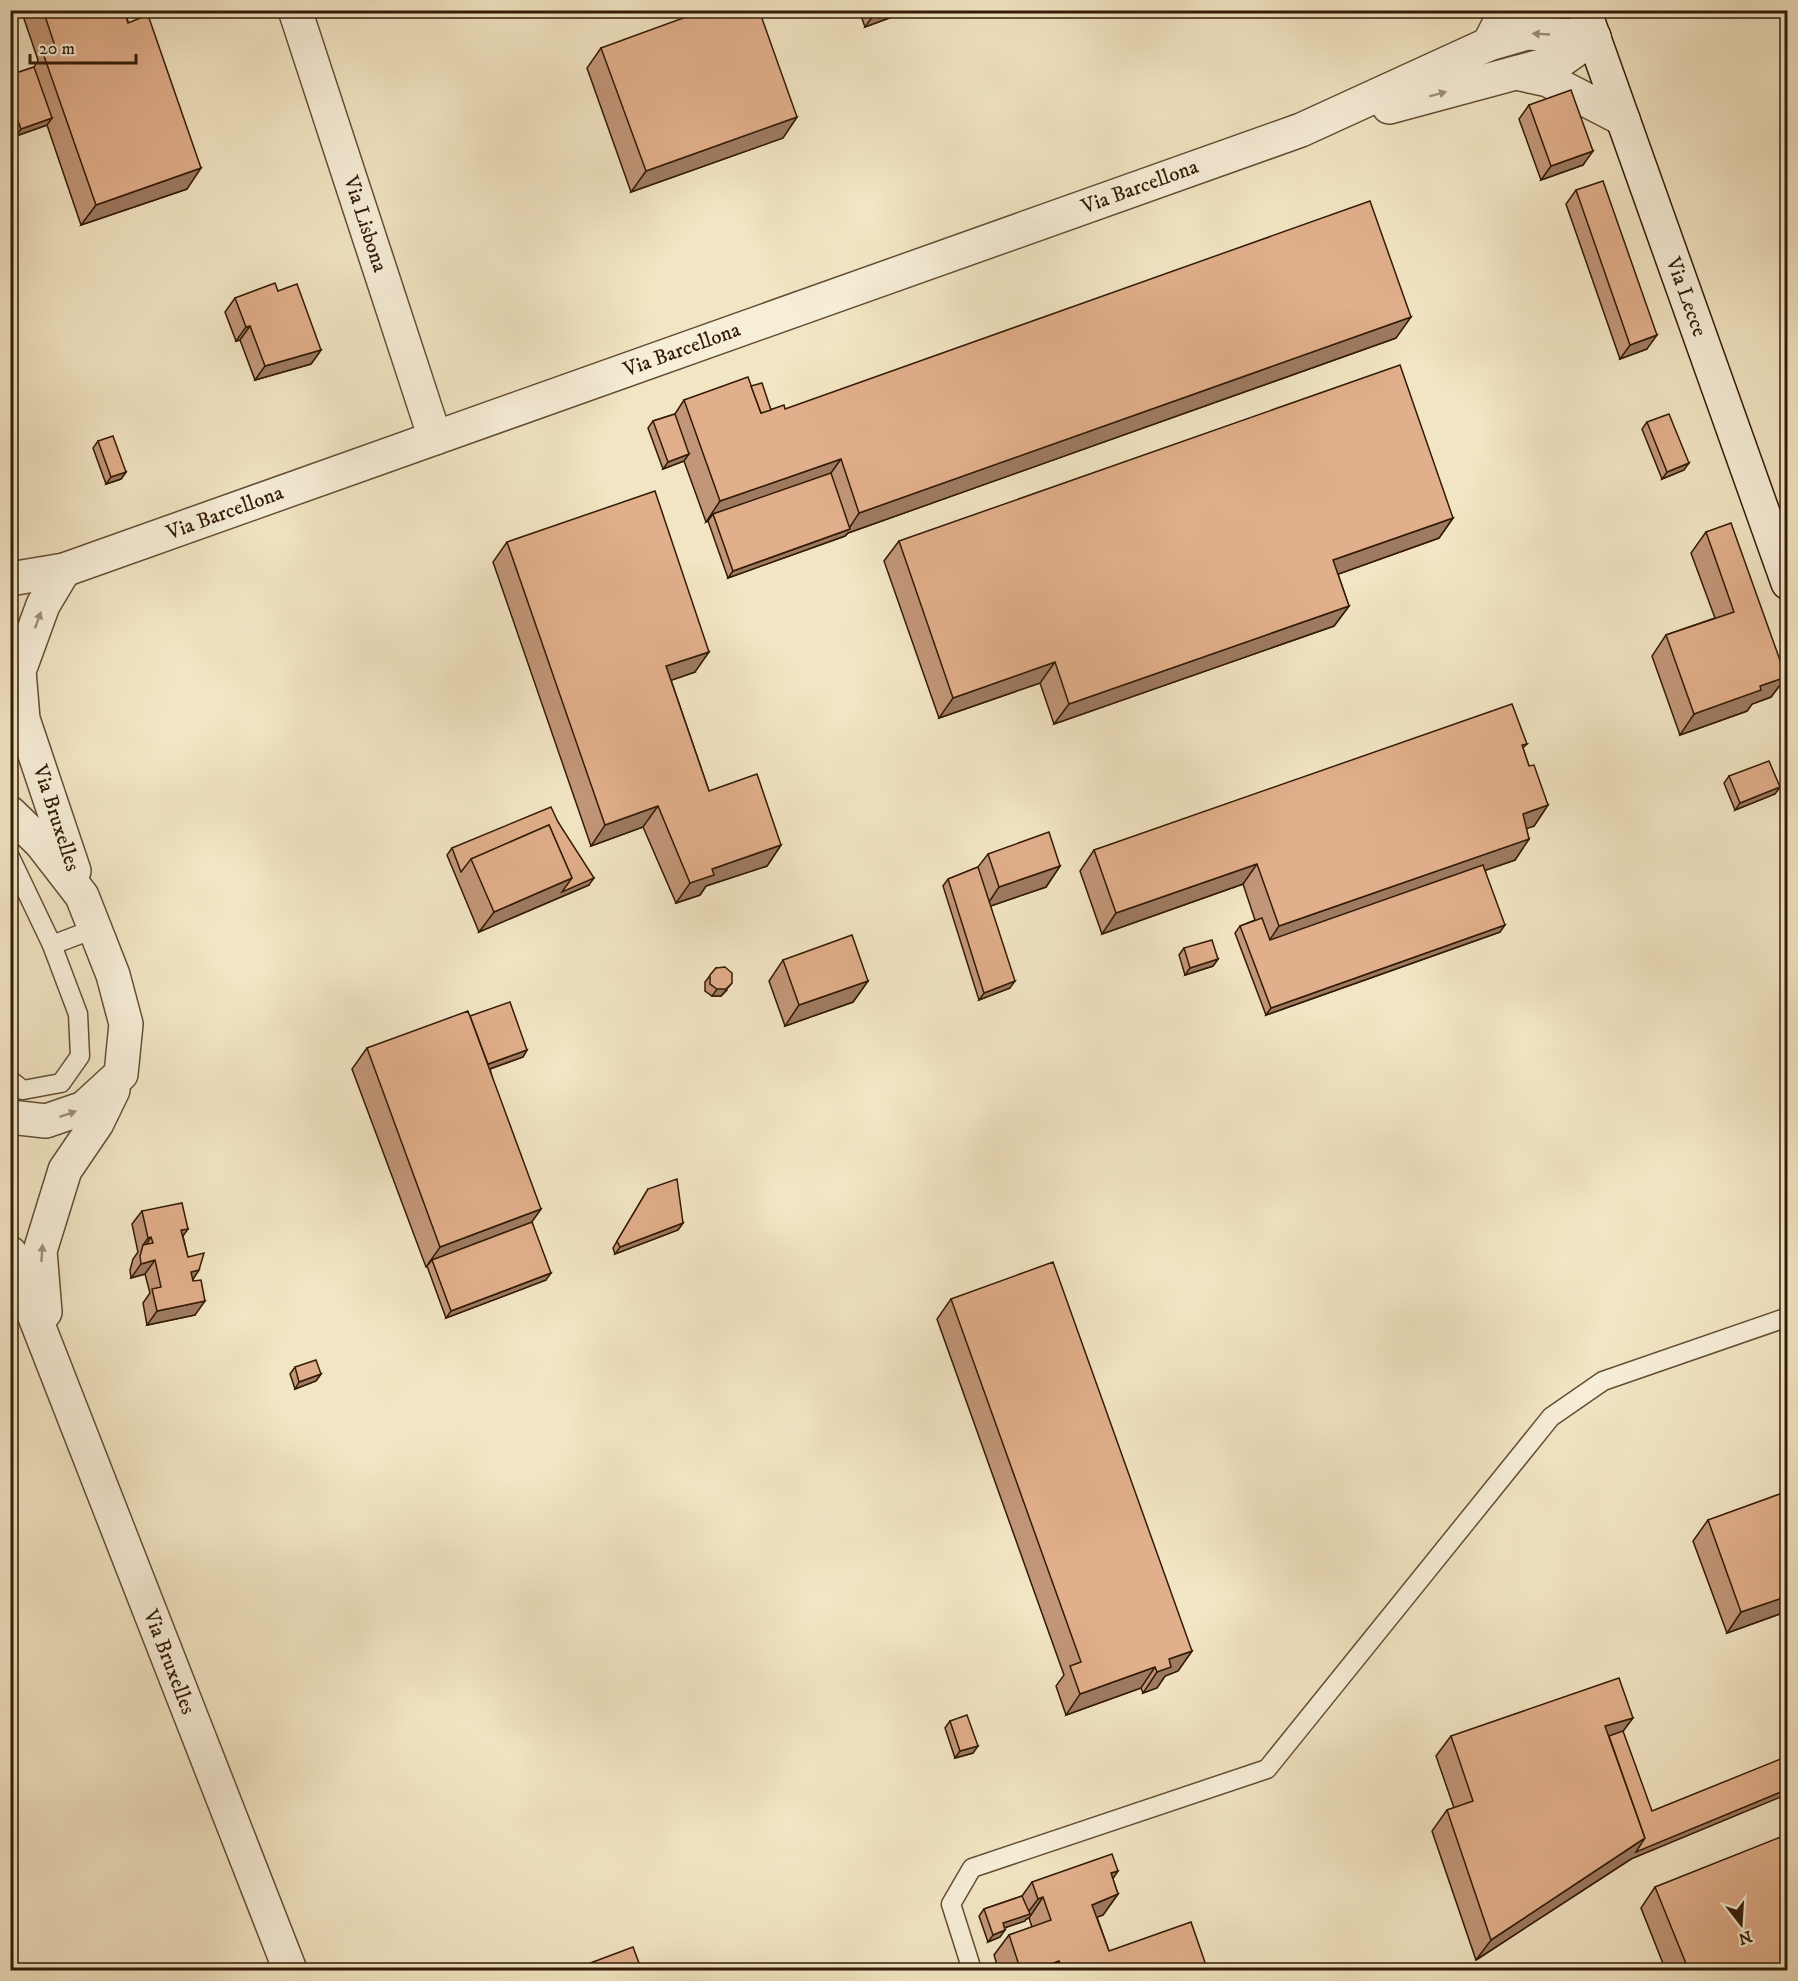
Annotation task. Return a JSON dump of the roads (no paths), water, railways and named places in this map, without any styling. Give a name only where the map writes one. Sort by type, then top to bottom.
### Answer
[{"type":"street","name":"Via Lisbona","points":[[295,10],[435,438]]},
{"type":"street","points":[[1489,45],[1506,10]]},
{"type":"street","name":"Via Barcellona","points":[[1301,130],[1489,45],[1527,33],[1589,24]]},
{"type":"street","name":"Via Barcellona","points":[[10,579],[64,570],[1301,130],[1560,61],[1589,24]]},
{"type":"street","name":"Via Lecce","points":[[1589,24],[1788,583]]},
{"type":"street","points":[[1516,73],[1548,80],[1623,119]]},
{"type":"street","name":"Via Barcellona","points":[[10,603],[64,570]]},
{"type":"street","name":"Via Bruxelles","points":[[49,1353],[40,1251],[65,1170],[97,1123],[121,1074],[126,1024],[113,975],[82,896],[23,719],[19,671],[43,605],[64,570]]},
{"type":"street","name":"Via Bruxelles","points":[[10,813],[41,843],[82,896]]},
{"type":"street","points":[[10,1118],[46,1121],[84,1108],[121,1074]]},
{"type":"street","name":"Via Bruxelles","points":[[10,1252],[290,1971]]},
{"type":"lane","points":[[10,857],[52,945],[78,1014],[80,1056],[61,1083],[23,1090],[10,1080]]},
{"type":"lane","points":[[52,945],[94,929]]},
{"type":"lane","points":[[972,1971],[951,1904],[972,1868],[1267,1769],[1551,1417],[1603,1381],[1788,1317]]}]
